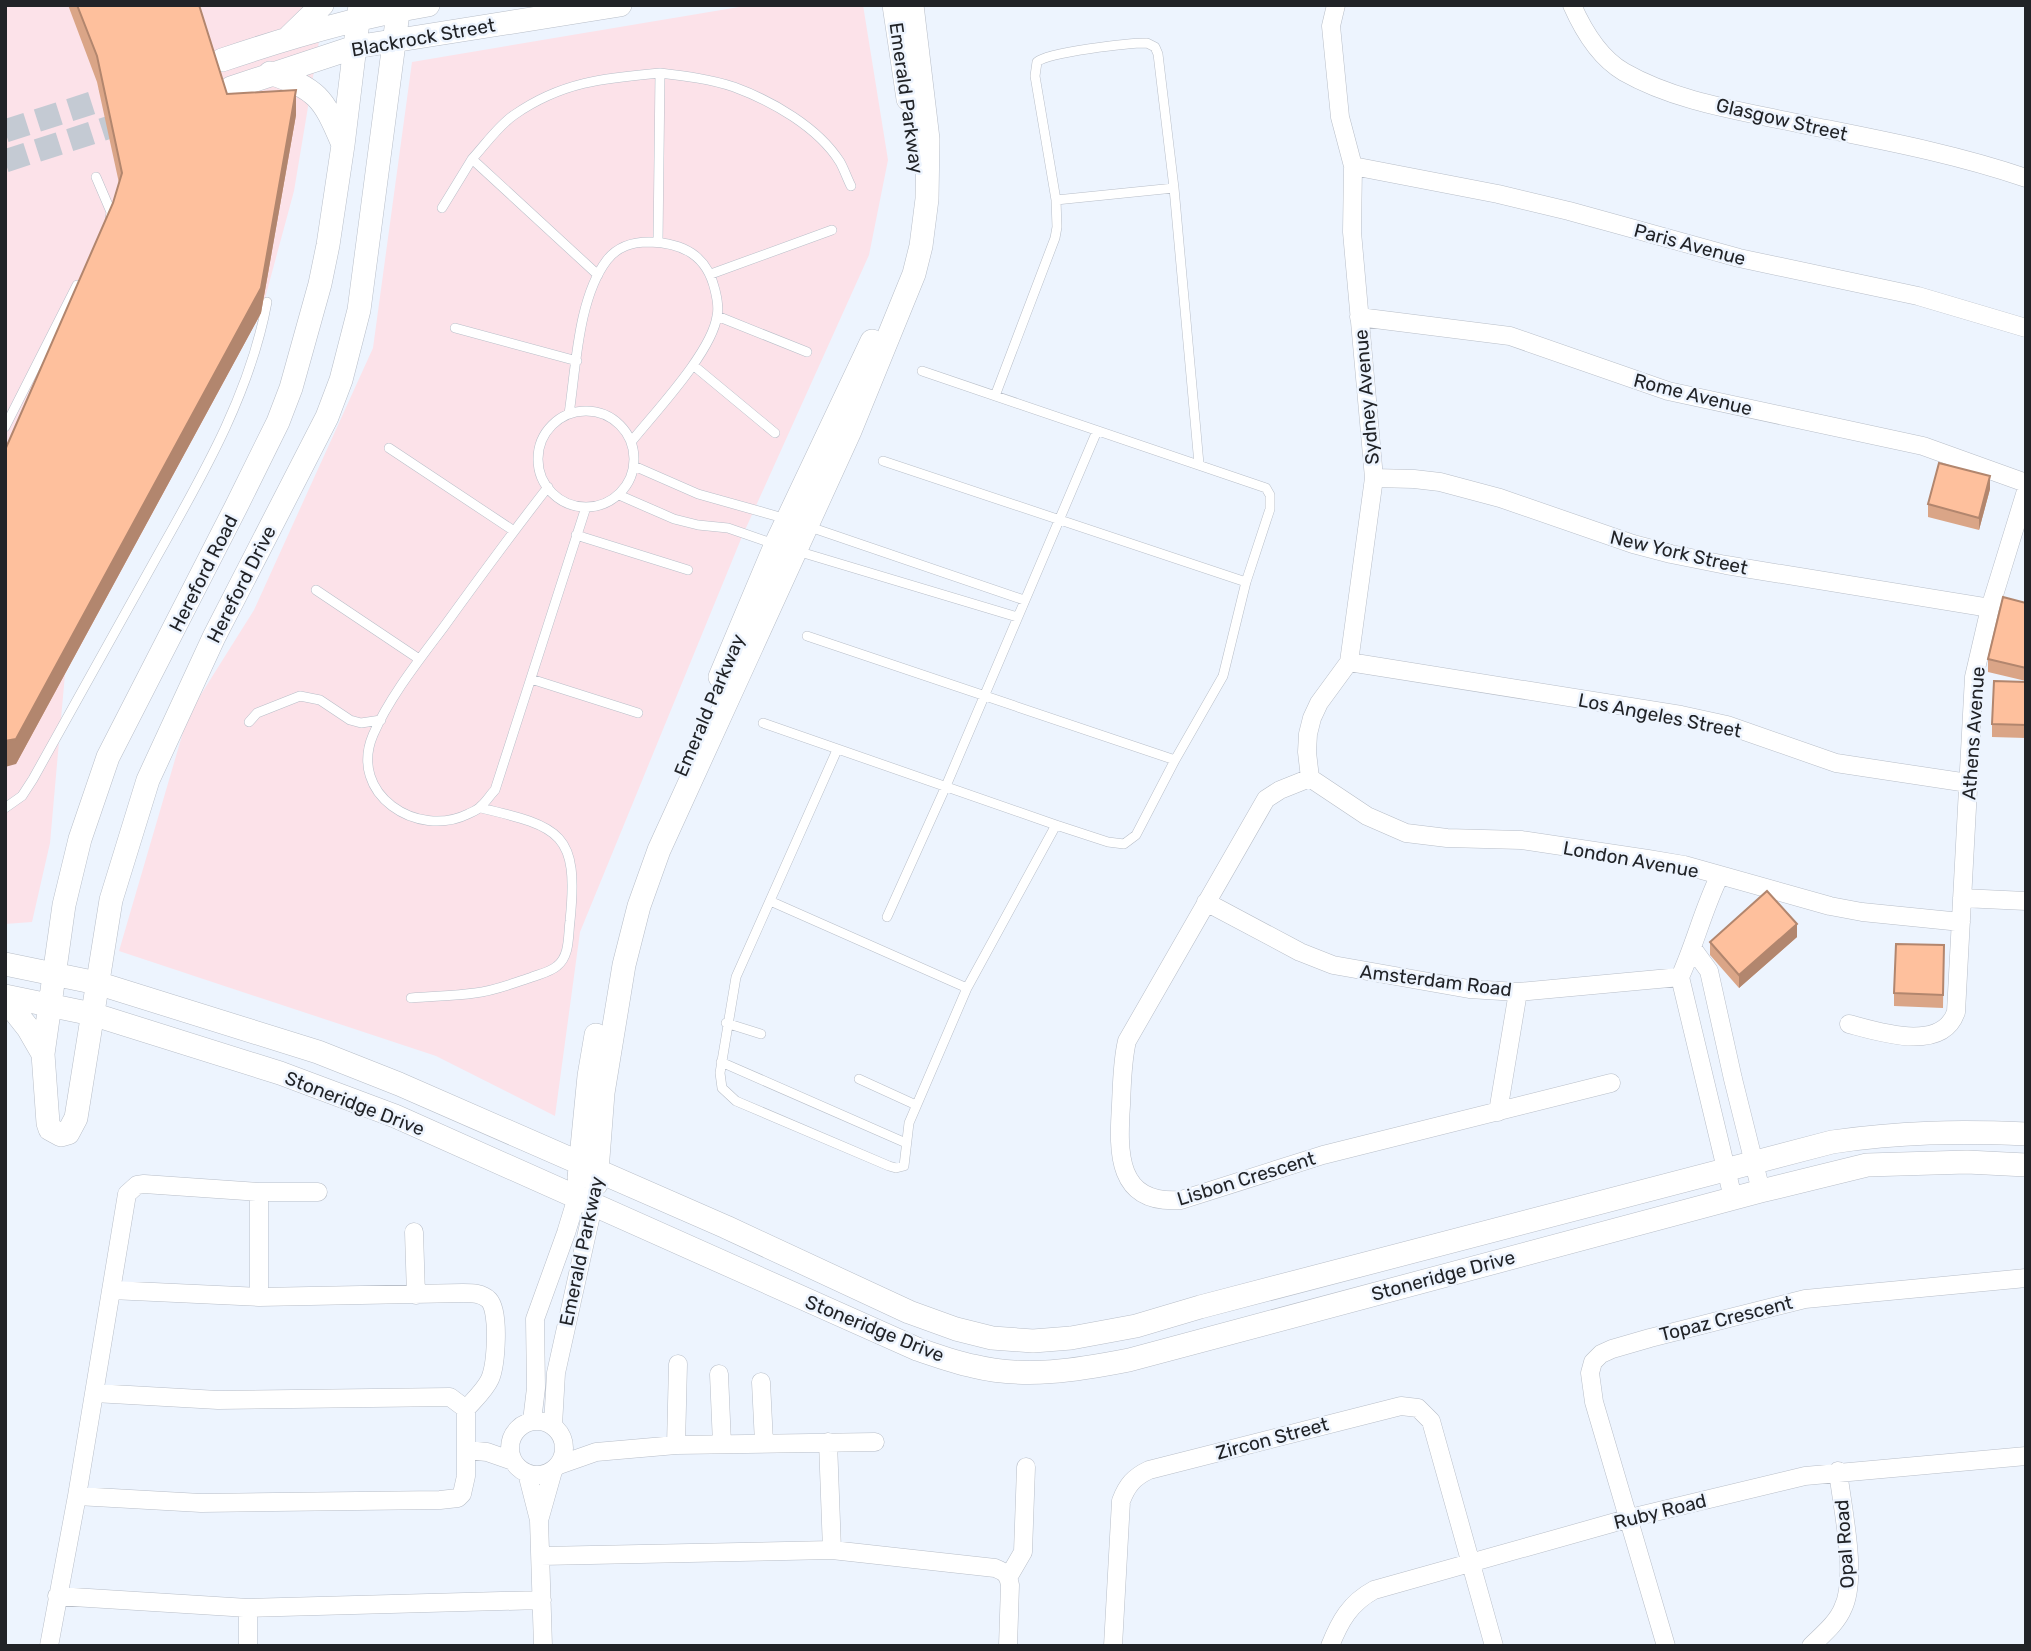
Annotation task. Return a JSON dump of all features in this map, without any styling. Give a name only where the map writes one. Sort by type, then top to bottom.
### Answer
[{"type":"street","points":[[287,38],[322,5]]},
{"type":"street","name":"Blackrock Street","points":[[222,60],[359,12],[428,5]]},
{"type":"street","name":"Blackrock Street","points":[[231,88],[355,47],[620,5]]},
{"type":"street","name":"Emerald Parkway","points":[[558,1432],[556,1373],[585,1201],[589,1168],[589,1076],[609,964],[649,847],[797,522],[897,287],[908,254],[919,181],[894,5]]},
{"type":"street","name":"Emerald Parkway","points":[[797,522],[897,318],[914,274],[921,246],[927,198],[928,139],[912,5]]},
{"type":"street","name":"Sydney Avenue","points":[[1310,778],[1307,752],[1311,719],[1349,662],[1374,478],[1352,232],[1353,166],[1343,135],[1331,26],[1336,5]]},
{"type":"street","name":"Glasgow Street","points":[[1572,5],[1582,27],[1598,48],[1621,70],[1654,87],[1758,115],[1933,151],[2026,178]]},
{"type":"street","name":"Hereford Drive","points":[[48,1124],[50,1129],[61,1135],[68,1133],[73,1127],[111,900],[148,780],[214,637],[327,417],[341,380],[359,310],[399,8]]},
{"type":"street","name":"Hereford Road","points":[[48,1124],[43,1054],[64,905],[80,839],[107,757],[235,509],[278,422],[291,388],[320,284],[343,145],[359,12]]},
{"type":"street","points":[[270,73],[301,85],[319,97],[326,106],[343,145]]},
{"type":"street","name":"Paris Avenue","points":[[1353,166],[1499,194],[1739,258],[1918,296],[2026,328]]},
{"type":"street","name":"Rome Avenue","points":[[1359,317],[1510,336],[1668,391],[1923,446],[2026,482]]},
{"type":"street","name":"New York Street","points":[[1374,478],[1440,482],[1500,498],[1633,544],[1671,554],[1990,608]]},
{"type":"street","name":"Athens Avenue","points":[[1849,1024],[1908,1037],[1937,1034],[1952,1023],[1956,1012],[1974,677],[1990,608],[2026,491]]},
{"type":"street","name":"Los Angeles Street","points":[[1349,662],[1681,715],[1727,725],[1836,763],[1968,783]]},
{"type":"street","name":"London Avenue","points":[[1310,778],[1367,816],[1406,833],[1447,838],[1521,840],[1665,862],[1841,908],[1961,922]]},
{"type":"street","name":"Lisbon Crescent","points":[[1310,778],[1280,789],[1266,799],[1133,1028],[1125,1052],[1120,1118],[1121,1164],[1133,1185],[1143,1193],[1167,1201],[1181,1200],[1323,1155],[1611,1083]]},
{"type":"street","points":[[1719,877],[1704,907],[1693,949],[1680,977],[1733,1198]]},
{"type":"street","points":[[1962,898],[2026,901]]},
{"type":"street","name":"Amsterdam Road","points":[[1206,902],[1300,952],[1333,965],[1469,989],[1518,992],[1680,977]]},
{"type":"street","points":[[1693,949],[1709,971],[1761,1191]]},
{"type":"street","name":"Stoneridge Drive","points":[[5,964],[97,983],[318,1052],[400,1084],[726,1227],[909,1312],[992,1338],[1071,1338],[1136,1326],[1832,1142],[1881,1134],[1924,1131],[2026,1134]]},
{"type":"street","points":[[1498,1112],[1518,992]]},
{"type":"street","points":[[5,997],[43,1054]]},
{"type":"street","name":"Stoneridge Drive","points":[[5,997],[92,1014],[280,1073],[395,1116],[916,1349],[974,1367],[1007,1372],[1085,1369],[1129,1360],[1733,1198],[1867,1165],[1967,1162],[2026,1165]]},
{"type":"street","points":[[49,1646],[127,1194],[136,1185],[259,1192],[318,1192]]},
{"type":"street","points":[[259,1192],[259,1297]]},
{"type":"street","name":"Emerald Parkway","points":[[533,1421],[536,1388],[535,1319],[566,1233],[585,1201]]},
{"type":"street","points":[[414,1232],[416,1295]]},
{"type":"street","name":"Topaz Crescent","points":[[1630,1518],[1591,1385],[1593,1362],[1601,1354],[1650,1338],[1805,1298],[2026,1278]]},
{"type":"street","points":[[77,1496],[201,1503],[450,1500],[462,1494],[465,1486],[466,1409],[487,1385],[494,1368],[493,1308],[490,1301],[475,1293],[259,1297],[111,1290]]},
{"type":"street","points":[[676,1445],[678,1364]]},
{"type":"street","points":[[719,1374],[722,1444]]},
{"type":"street","points":[[761,1382],[764,1443]]},
{"type":"street","points":[[94,1393],[218,1400],[439,1396],[450,1397],[466,1409]]},
{"type":"street","name":"Zircon Street","points":[[1114,1646],[1121,1501],[1129,1483],[1137,1476],[1149,1470],[1401,1406],[1418,1408],[1432,1421],[1494,1646]]},
{"type":"street","points":[[487,1452],[533,1421],[545,1422],[596,1452]]},
{"type":"street","points":[[539,1520],[556,1468],[564,1457],[558,1432]]},
{"type":"street","points":[[513,1435],[510,1443],[539,1520],[542,1646]]},
{"type":"street","points":[[828,1442],[832,1550]]},
{"type":"street","points":[[467,1450],[487,1452],[535,1475],[596,1452],[676,1445],[875,1442]]},
{"type":"street","name":"Ruby Road","points":[[1330,1646],[1345,1613],[1363,1596],[1386,1586],[1630,1518],[1804,1476],[2026,1456]]},
{"type":"street","points":[[1009,1576],[1020,1560],[1025,1545],[1026,1467]]},
{"type":"street","name":"Opal Road","points":[[1811,1646],[1837,1619],[1847,1599],[1849,1570],[1839,1471]]},
{"type":"street","points":[[1630,1518],[1666,1646]]},
{"type":"street","points":[[541,1556],[832,1550],[995,1568],[1009,1576],[1011,1596],[1008,1646]]},
{"type":"street","points":[[57,1596],[248,1608],[542,1600]]},
{"type":"street","points":[[248,1608],[248,1646]]},
{"type":"lane","points":[[995,396],[1057,227],[1056,200],[1035,76],[1037,62],[1042,58],[1147,43],[1155,47],[1158,54],[1174,188],[1199,464]]},
{"type":"lane","points":[[658,242],[660,73]]},
{"type":"lane","points":[[442,208],[472,159],[512,116],[557,91],[599,78],[660,73],[695,77],[734,87],[772,105],[824,142],[839,161],[851,186]]},
{"type":"lane","points":[[472,159],[598,275]]},
{"type":"lane","points":[[96,177],[111,212],[111,219],[104,232]]},
{"type":"lane","points":[[1056,200],[1174,188]]},
{"type":"lane","points":[[711,274],[832,230]]},
{"type":"lane","points":[[569,414],[584,316],[598,275],[608,258],[622,246],[636,242],[677,244],[690,252],[711,274],[717,300],[717,316],[709,344],[631,442]]},
{"type":"lane","points":[[5,427],[85,271]]},
{"type":"lane","points":[[5,808],[22,796],[33,779],[212,459],[253,363],[261,338],[267,302]]},
{"type":"lane","points":[[717,316],[807,352]]},
{"type":"lane","points":[[456,328],[577,361]]},
{"type":"lane","points":[[693,365],[775,433]]},
{"type":"lane","points":[[763,723],[1117,845],[1131,842],[1136,835],[1223,676],[1247,582],[1270,509],[1270,495],[1266,488],[922,371]]},
{"type":"lane","points":[[586,411],[602,413],[617,421],[628,434],[634,466],[629,482],[619,495],[606,503],[586,507],[561,500],[542,478],[538,463],[539,448],[550,428],[569,414],[586,411]]},
{"type":"lane","points":[[887,917],[946,786],[1097,431]]},
{"type":"lane","points":[[389,448],[514,531]]},
{"type":"lane","points":[[883,461],[1247,582]]},
{"type":"lane","points":[[634,466],[698,494],[797,522],[1024,600]]},
{"type":"lane","points":[[548,487],[419,660],[372,738],[371,778],[377,792],[388,803],[416,819],[438,822],[460,818],[481,808],[495,790],[586,507]]},
{"type":"lane","points":[[619,495],[674,519],[728,528],[1017,617]]},
{"type":"lane","points":[[576,535],[688,570]]},
{"type":"lane","points":[[316,590],[419,660]]},
{"type":"lane","points":[[807,636],[1175,760]]},
{"type":"lane","points":[[531,679],[638,713]]},
{"type":"lane","points":[[249,722],[257,713],[300,696],[320,700],[351,720],[361,723],[381,720]]},
{"type":"lane","points":[[837,750],[738,969],[726,1023],[721,1062],[722,1088],[736,1101],[896,1168],[904,1166],[906,1130],[977,965],[1056,825]]},
{"type":"lane","points":[[411,998],[477,993],[519,981],[552,970],[560,964],[566,953],[573,887],[569,854],[561,839],[551,829],[521,817],[481,808]]},
{"type":"lane","points":[[770,901],[967,988]]},
{"type":"lane","points":[[726,1023],[761,1034]]},
{"type":"lane","points":[[721,1062],[906,1143]]},
{"type":"lane","points":[[859,1079],[916,1105]]},
{"type":"shaded area","points":[[5,5],[325,5],[294,191],[261,313],[65,674],[50,843],[32,922],[5,924]]},
{"type":"shaded area","points":[[751,5],[863,5],[888,160],[869,255],[741,539],[580,932],[555,1116],[436,1056],[119,951],[188,715],[254,610],[373,348],[412,62]]},
{"type":"building","points":[[77,5],[199,5],[227,94],[296,90],[261,288],[16,739],[5,741],[5,450],[113,203],[122,173],[97,56]]},
{"type":"building","points":[[1939,463],[1990,476],[1979,518],[1928,504]]},
{"type":"building","points":[[2003,597],[2026,603],[2026,668],[1988,659]]},
{"type":"building","points":[[1994,681],[2026,682],[2026,725],[1992,724]]},
{"type":"building","points":[[1767,891],[1797,924],[1739,975],[1710,942]]},
{"type":"building","points":[[1896,944],[1944,945],[1943,995],[1894,993]]},
{"type":"tunnel","points":[[5,131],[129,91]]},
{"type":"tunnel","points":[[5,161],[135,119]]}]
